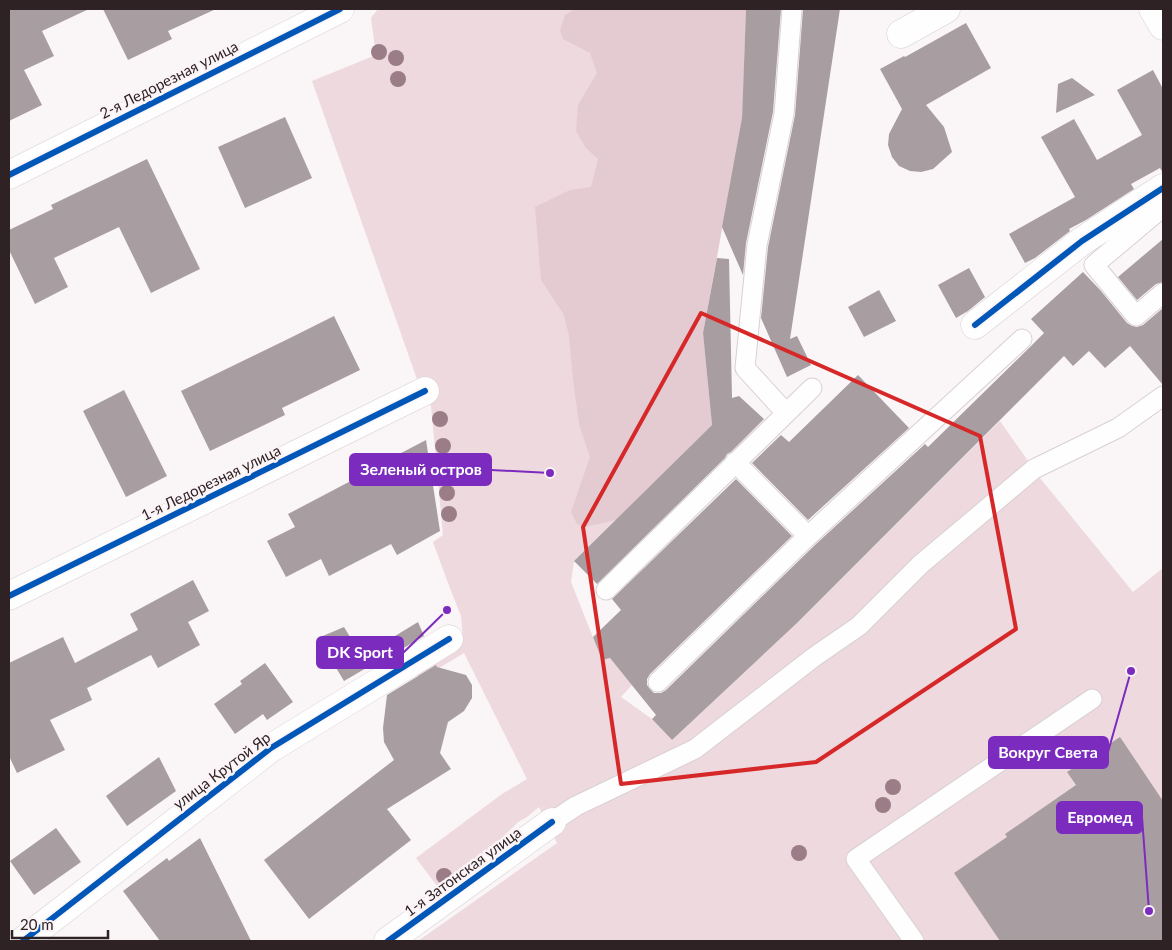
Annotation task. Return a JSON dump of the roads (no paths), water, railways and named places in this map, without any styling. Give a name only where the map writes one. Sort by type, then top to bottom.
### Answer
[{"type":"street","name":"2-я Ледорезная улица","points":[[9,174],[340,9]]},
{"type":"street","points":[[901,34],[946,9]]},
{"type":"street","points":[[1153,9],[1163,26]]},
{"type":"street","points":[[975,325],[1082,241],[1163,188]]},
{"type":"street","name":"1-я Ледорезная улица","points":[[9,596],[425,391]]},
{"type":"street","name":"улица Крутой Яр","points":[[23,941],[271,748],[449,639]]},
{"type":"street","name":"1-я Затонская улица","points":[[388,941],[552,822]]},
{"type":"lane","points":[[786,413],[745,368],[756,245],[784,114],[792,9]]},
{"type":"lane","points":[[1163,207],[1094,265],[1136,316],[1163,293]]},
{"type":"lane","points":[[658,682],[808,536],[1022,339]]},
{"type":"lane","points":[[606,590],[812,388]]},
{"type":"lane","points":[[552,822],[583,802],[695,749],[814,657],[859,626],[922,564],[1034,469],[1118,428],[1163,396]]},
{"type":"lane","points":[[735,462],[808,536]]},
{"type":"lane","points":[[914,941],[856,859],[1092,700]]},
{"type":"place","name":"Зеленый остров","points":[[550,473]]},
{"type":"place","name":"DK Sport","points":[[447,610]]},
{"type":"place","name":"Вокруг Света","points":[[1131,671]]},
{"type":"place","name":"Евромед","points":[[1149,911]]}]
